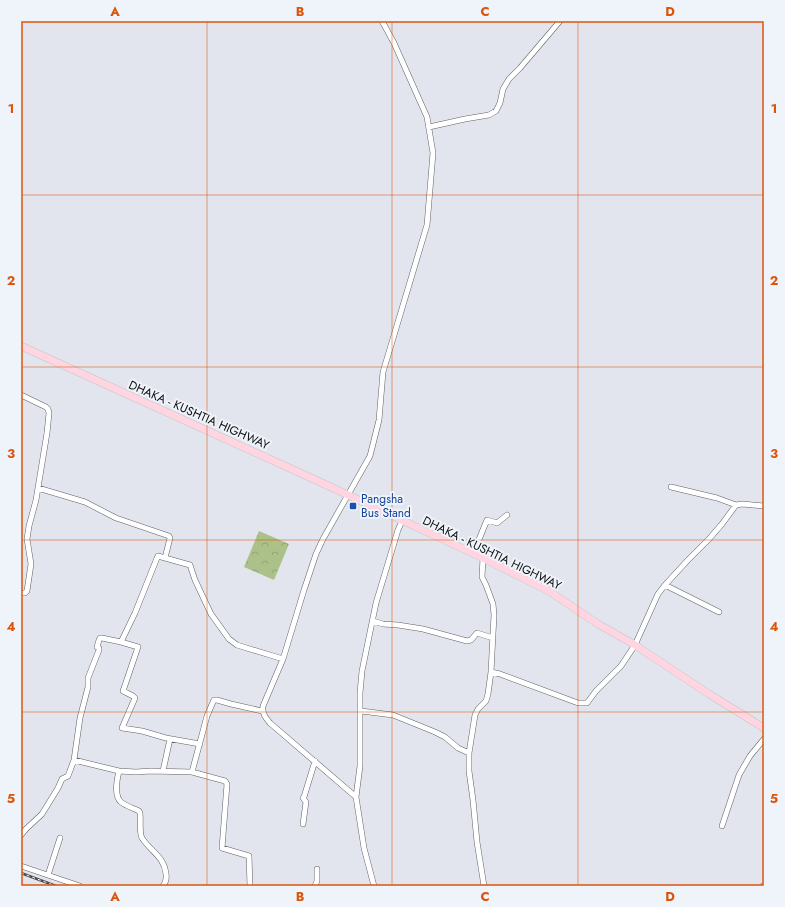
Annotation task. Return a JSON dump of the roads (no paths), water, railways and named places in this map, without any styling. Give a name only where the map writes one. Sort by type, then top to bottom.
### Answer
[{"type":"main road","name":"DHAKA - KUSHTIA HIGHWAY","points":[[21,346],[311,477],[483,558],[549,591],[598,624],[764,728]]},
{"type":"street","points":[[356,797],[270,723],[262,711],[283,659],[316,554],[370,456],[379,420],[383,372],[427,225],[433,153],[427,117],[410,77],[382,21]]},
{"type":"street","points":[[429,127],[489,115],[496,111],[500,103],[503,90],[509,79],[560,21]]},
{"type":"street","points":[[21,395],[46,407],[49,413],[36,500],[27,539],[31,564],[27,591],[25,593],[21,593]]},
{"type":"street","points":[[671,487],[717,498],[736,505],[742,504],[764,506]]},
{"type":"street","points":[[38,488],[84,502],[116,518],[169,536],[170,538],[165,558]]},
{"type":"street","points":[[491,672],[578,703],[587,703],[596,691],[621,666],[635,646],[658,594],[709,539],[736,505]]},
{"type":"street","points":[[473,554],[487,520],[497,523],[507,515]]},
{"type":"street","points":[[374,886],[364,848],[356,797],[360,766],[360,694],[362,671],[376,603],[402,521]]},
{"type":"street","points":[[121,642],[135,613],[158,556],[190,565],[195,580],[211,614],[229,639],[237,645],[283,659]]},
{"type":"street","points":[[483,558],[482,577],[486,585],[494,615],[491,672],[486,701],[478,709],[475,715],[469,752],[468,771],[484,886]]},
{"type":"street","points":[[665,585],[719,612]]},
{"type":"street","points":[[373,620],[383,624],[398,625],[423,630],[467,641],[471,640],[477,633],[493,638]]},
{"type":"street","points":[[21,835],[42,814],[62,779],[68,776],[74,760],[80,718],[87,692],[88,678],[99,648],[100,638],[138,647],[123,691],[135,698],[122,728],[200,744]]},
{"type":"street","points":[[192,772],[207,716],[214,700],[262,711]]},
{"type":"street","points":[[361,711],[393,715],[435,732],[445,737],[458,748],[469,752]]},
{"type":"street","points":[[163,771],[170,739]]},
{"type":"street","points":[[722,826],[739,775],[750,756],[764,739]]},
{"type":"street","points":[[74,760],[119,771],[192,772],[226,782],[222,848],[249,856],[250,886]]},
{"type":"street","points":[[303,824],[306,802],[303,798],[315,761]]},
{"type":"street","points":[[119,771],[116,783],[118,798],[139,811],[142,837],[161,859],[166,868],[166,883],[163,886]]},
{"type":"street","points":[[48,875],[60,838]]},
{"type":"street","points":[[21,866],[80,886]]},
{"type":"street","points":[[315,886],[317,881],[317,869]]},
{"type":"railway","points":[[21,873],[56,886]]},
{"type":"place","name":"Pangsha Bus Stand","points":[[353,506]]}]
